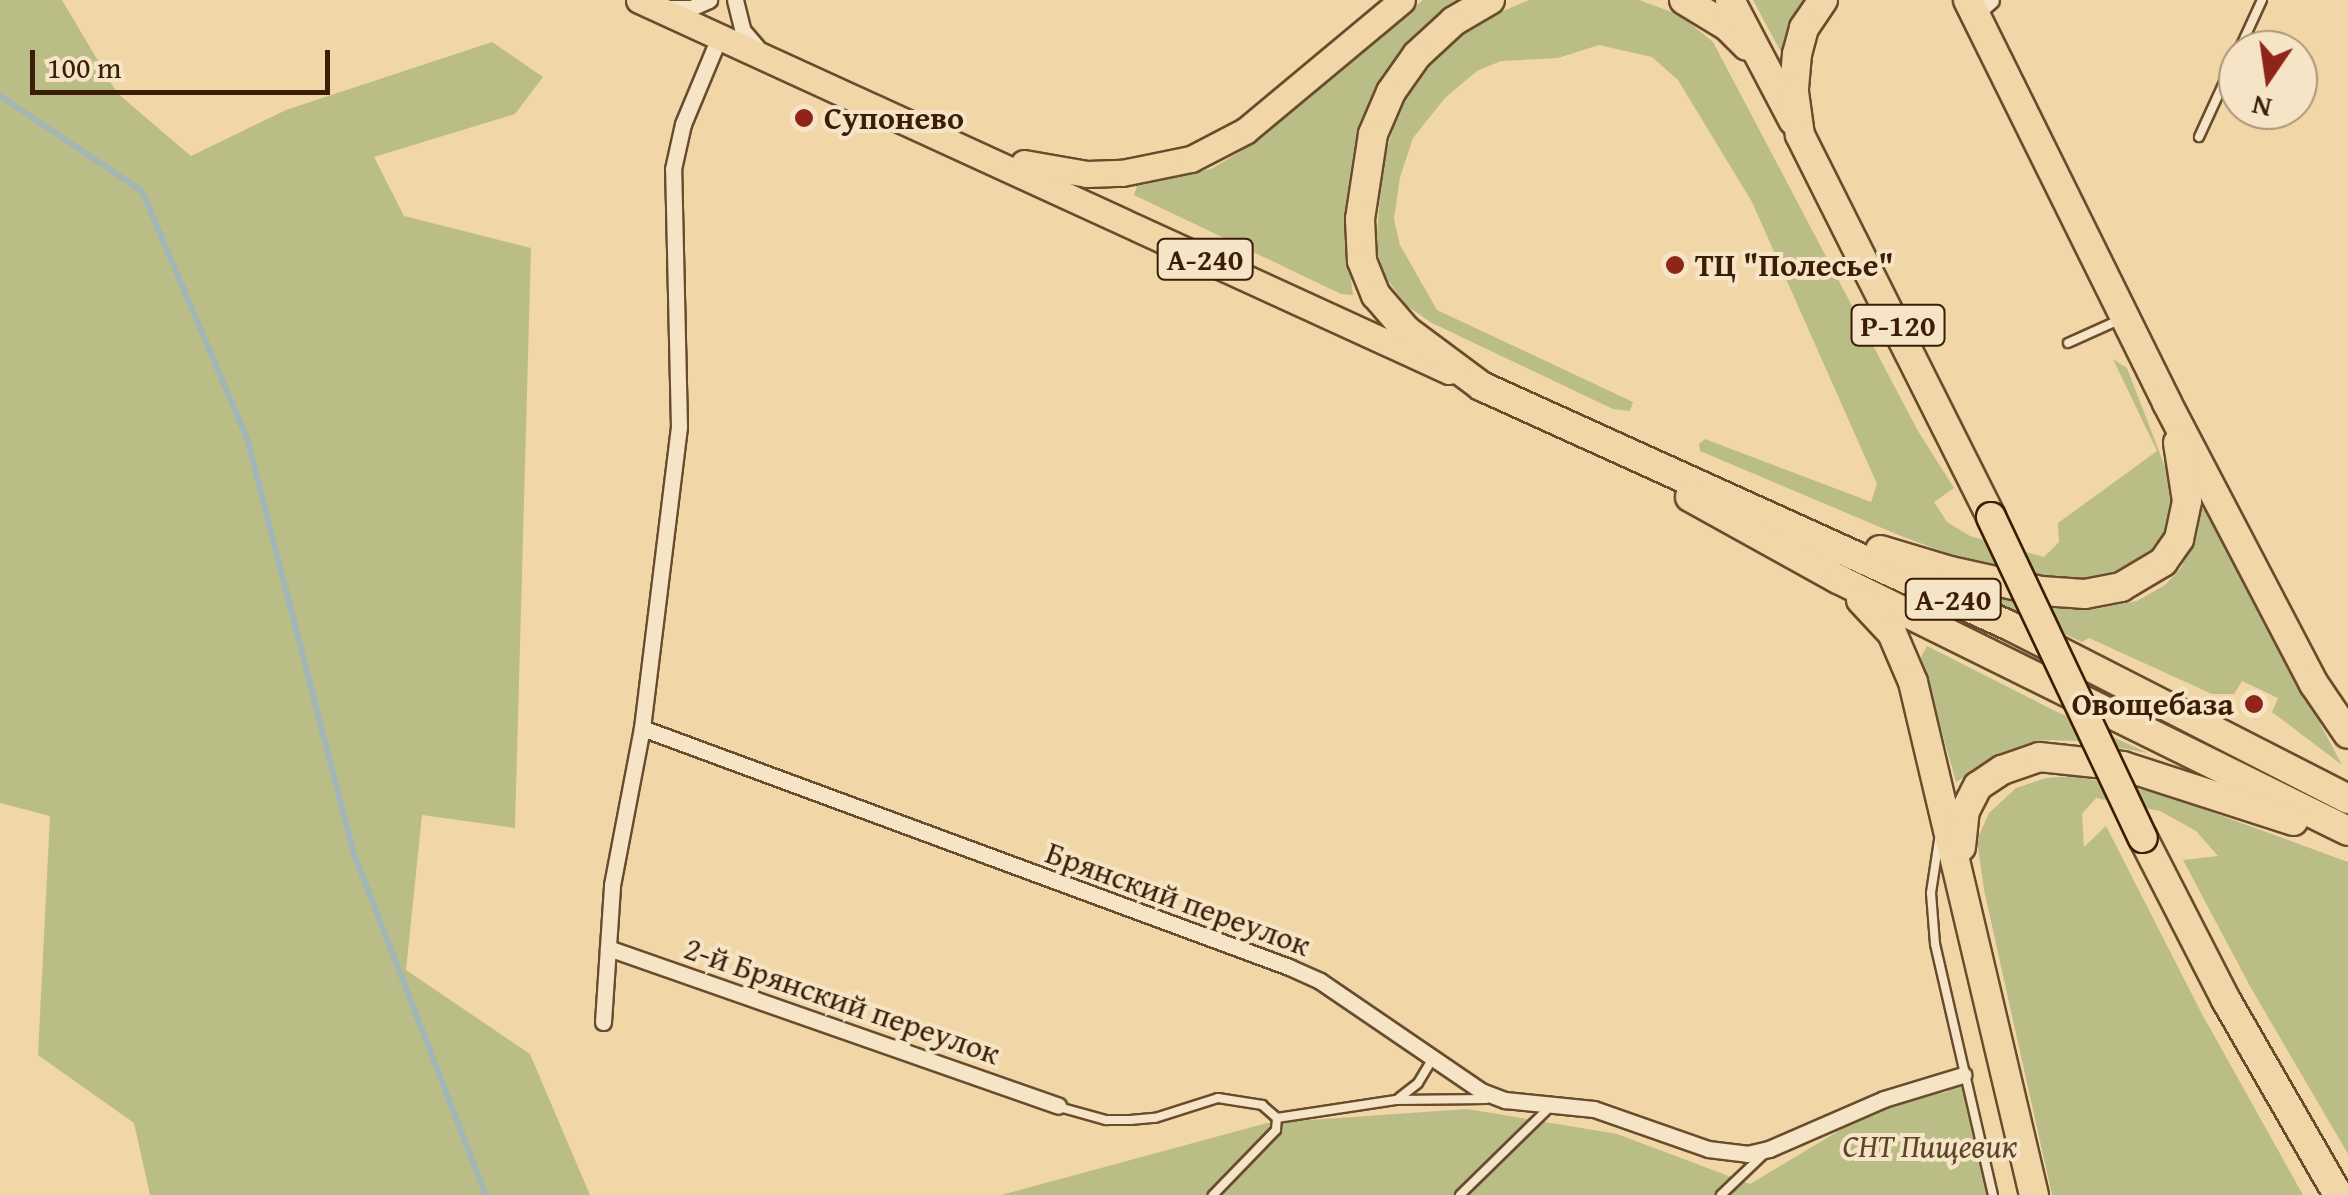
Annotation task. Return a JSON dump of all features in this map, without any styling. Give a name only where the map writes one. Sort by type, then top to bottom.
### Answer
[{"type":"highway","points":[[1481,386],[1406,330],[1382,304],[1362,261],[1360,219],[1373,134],[1391,92],[1434,37],[1490,0]]},
{"type":"highway","points":[[1684,0],[1727,26],[1763,64]]},
{"type":"highway","name":"Р-120","points":[[1730,0],[1992,517],[2143,838],[2226,1000],[2338,1195]]},
{"type":"highway","points":[[1800,135],[1794,92],[1797,54],[1804,28],[1823,0]]},
{"type":"highway","points":[[1972,3],[2167,403],[2314,684],[2348,734]]},
{"type":"highway","name":"А-240","points":[[1481,386],[2010,626],[2348,799]]},
{"type":"highway","points":[[1784,521],[2014,586],[2085,594],[2121,587],[2163,562],[2184,520],[2186,480],[2167,403]]},
{"type":"highway","name":"А-240","points":[[1549,418],[1838,579],[2348,831]]},
{"type":"highway","points":[[1838,579],[1880,619],[1903,653],[1944,806],[2034,1195]]},
{"type":"highway","points":[[1967,904],[1961,841],[1970,797],[1990,776],[2039,758],[2123,766],[2348,840]]},
{"type":"main road","points":[[930,131],[1008,159],[1055,170],[1122,173],[1175,164],[1244,131],[1402,0]]},
{"type":"main road","name":"А-240","points":[[644,2],[1481,386]]},
{"type":"street","points":[[644,2],[690,8],[709,0]]},
{"type":"street","points":[[734,0],[743,31],[768,56]]},
{"type":"street","points":[[602,1022],[612,885],[642,728],[679,428],[673,168],[683,124],[720,35]]},
{"type":"street","name":"Брянский переулок","points":[[642,728],[1289,966],[1320,981],[1480,1091],[1505,1100],[1626,1118],[1730,1154],[1769,1149],[1884,1099],[1963,1075]]},
{"type":"street","name":"2-й Брянский переулок","points":[[608,948],[1058,1106]]},
{"type":"lane","points":[[2248,30],[2262,0]]},
{"type":"lane","points":[[2199,137],[2218,95]]},
{"type":"lane","points":[[2068,343],[2126,317]]},
{"type":"lane","points":[[1944,806],[1932,919],[1989,1192]]},
{"type":"lane","points":[[1396,1100],[1418,1083],[1433,1056]]},
{"type":"lane","points":[[1058,1106],[1106,1120],[1130,1120],[1228,1099],[1262,1105],[1277,1118],[1396,1100],[1505,1100]]},
{"type":"lane","points":[[1460,1195],[1552,1105]]},
{"type":"lane","points":[[1213,1195],[1265,1145],[1277,1118]]},
{"type":"lane","points":[[1722,1195],[1769,1149]]},
{"type":"green space","points":[[0,0],[62,0],[117,93],[191,156],[286,110],[492,42],[543,77],[515,114],[374,157],[404,216],[531,248],[515,828],[422,815],[406,970],[530,1054],[590,1195],[150,1195],[134,1123],[38,1055],[50,816],[0,803]]},
{"type":"green space","points":[[1423,0],[1459,0],[1396,57],[1358,125],[1344,228],[1353,295],[1341,294],[1134,195],[1137,186],[1211,169],[1253,144]]},
{"type":"green space","points":[[1529,0],[1639,0],[1680,15],[1713,42],[1918,431],[1954,488],[1934,502],[1947,522],[1970,536],[2044,557],[2059,542],[2058,523],[2157,451],[2113,359],[2127,368],[2169,477],[2172,507],[2161,545],[2144,562],[2103,579],[2058,581],[1957,557],[1700,451],[1699,444],[1705,439],[1871,502],[1877,484],[1752,202],[1678,80],[1652,57],[1599,45],[1558,58],[1501,61],[1477,71],[1445,98],[1413,138],[1400,177],[1394,219],[1400,245],[1437,310],[1633,402],[1630,411],[1613,409],[1432,323],[1407,306],[1386,278],[1376,249],[1382,165],[1398,113],[1425,67],[1444,48],[1482,20]]},
{"type":"green space","points":[[1753,0],[1803,0],[1785,35],[1782,54]]},
{"type":"green space","points":[[2201,507],[2208,512],[2342,765],[2272,712],[2278,698],[2242,681],[2234,694],[2212,694],[2089,638],[2082,642],[1994,602],[1997,597],[2043,607],[2090,610],[2137,601],[2165,585],[2181,568],[2197,535]]},
{"type":"green space","points":[[1927,646],[2148,753],[2080,741],[2045,740],[2000,755],[1956,782],[1921,657]]},
{"type":"green space","points":[[2073,776],[2162,794],[2348,862],[2348,1154],[2251,988],[2183,860],[2218,856],[2196,831],[2160,811],[2096,798],[2082,814],[2084,847],[2106,826],[2202,1014],[2303,1195],[2052,1195],[1984,890],[1977,840],[1989,813],[2016,788],[2046,778]]},
{"type":"green space","name":"СНТ Пищевик","points":[[1963,1075],[1993,1195],[1001,1195],[1267,1123],[1467,1109],[1617,1134],[1750,1184],[1882,1105],[1947,1092]]},
{"type":"waterway","points":[[0,96],[142,191],[247,438],[353,851],[486,1195]]},
{"type":"place","name":"Супонево","points":[[804,118]]},
{"type":"place","name":"ТЦ \"Полесье\"","points":[[1675,265]]},
{"type":"place","name":"Овощебаза","points":[[2254,704]]}]
